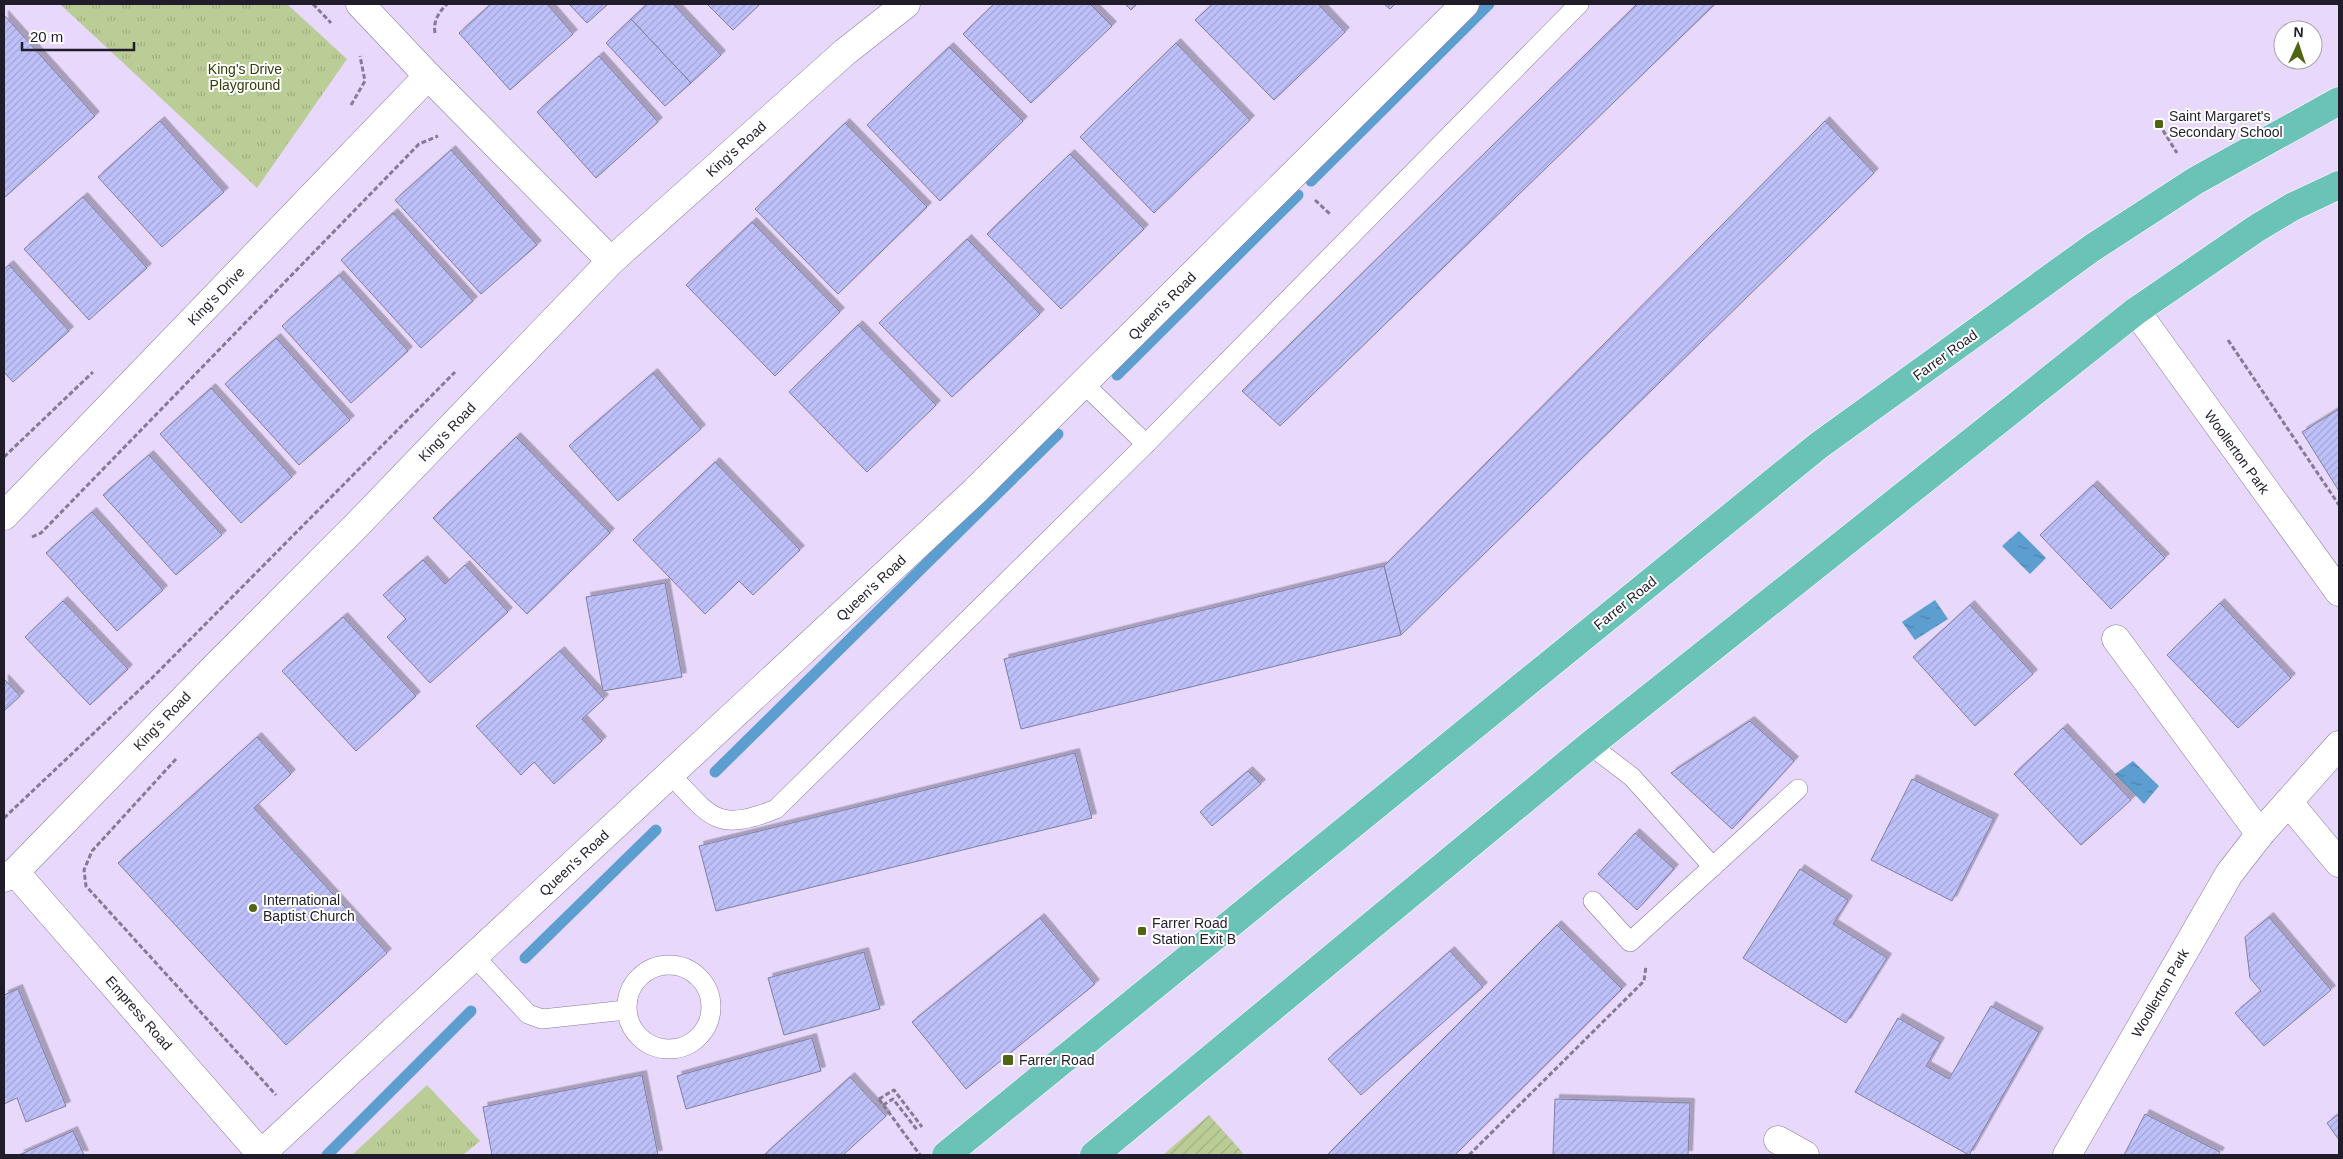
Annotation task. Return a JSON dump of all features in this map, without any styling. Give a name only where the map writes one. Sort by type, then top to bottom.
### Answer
[{"type":"highway","name":"Farrer Road","points":[[946,1155],[1818,446],[2100,243],[2194,181],[2339,101]]},
{"type":"highway","points":[[1094,1155],[1590,746],[2136,311],[2257,228],[2292,207],[2339,185]]},
{"type":"street","name":"King's Road","points":[[9,875],[356,526],[611,261],[845,52],[906,4]]},
{"type":"street","name":"Queen's Road","points":[[262,1154],[974,492],[1465,4]]},
{"type":"street","points":[[370,7],[428,76],[611,261]]},
{"type":"street","name":"King's Drive","points":[[4,516],[428,76]]},
{"type":"street","name":"Woollerton Park","points":[[2136,311],[2339,592]]},
{"type":"street","points":[[2116,639],[2260,834]]},
{"type":"street","name":"Woollerton Park","points":[[2067,1155],[2229,874],[2260,834],[2339,745]]},
{"type":"street","points":[[2289,803],[2339,863]]},
{"type":"street","name":"Empress Road","points":[[9,875],[262,1154]]},
{"type":"street","points":[[1778,1140],[1804,1155]]},
{"type":"lane","points":[[670,774],[709,813],[724,821],[748,820],[776,809],[1146,444],[1579,4]]},
{"type":"lane","points":[[1084,384],[1146,444]]},
{"type":"lane","points":[[1590,746],[1632,777],[1713,867]]},
{"type":"lane","points":[[1592,901],[1630,942],[1653,919],[1798,789]]},
{"type":"lane","points":[[474,956],[528,1014],[542,1019],[626,1010]]},
{"type":"lane","points":[[662,965],[678,966],[693,972],[704,982],[710,997],[711,1013],[707,1028],[697,1039],[683,1047],[668,1050],[652,1046],[639,1038],[630,1025],[626,1010],[628,994],[635,980],[647,970],[662,965]]},
{"type":"path","points":[[313,4],[333,26]]},
{"type":"path","points":[[348,110],[365,81],[360,55]]},
{"type":"path","points":[[26,539],[41,534],[419,144],[436,136],[442,136]]},
{"type":"path","points":[[1313,198],[1351,235]]},
{"type":"path","points":[[2228,340],[2339,505]]},
{"type":"path","points":[[4,457],[96,369]]},
{"type":"path","points":[[177,758],[92,851],[84,870],[86,886],[298,1119]]},
{"type":"path","points":[[1469,1155],[1644,981],[1653,919]]},
{"type":"path","points":[[920,1155],[879,1099],[894,1090],[922,1127]]},
{"type":"path","points":[[883,1105],[892,1099],[918,1131]]},
{"type":"green space","name":"King's Drive Playground","points":[[60,4],[287,4],[347,59],[257,188]]},
{"type":"green space","points":[[427,1085],[480,1141],[463,1155],[352,1155]]},
{"type":"green space","points":[[1209,1115],[1243,1153],[1240,1155],[1163,1155]]},
{"type":"water","points":[[2019,531],[2046,558],[2030,574],[2002,546]]},
{"type":"water","points":[[1935,600],[1948,619],[1915,640],[1902,622]]},
{"type":"water","points":[[2133,761],[2159,786],[2144,804],[2115,774]]},
{"type":"building","points":[[491,4],[547,4],[573,34],[510,90],[459,33]]},
{"type":"building","points":[[569,4],[608,4],[587,23]]},
{"type":"building","points":[[647,4],[673,4],[721,55],[691,83],[631,19]]},
{"type":"building","points":[[707,4],[758,4],[759,5],[733,30]]},
{"type":"building","points":[[994,4],[1090,4],[1112,26],[1031,103],[963,34]]},
{"type":"building","points":[[1125,4],[1137,4],[1131,10]]},
{"type":"building","points":[[1213,4],[1318,4],[1345,32],[1274,100],[1195,20]]},
{"type":"building","points":[[1384,4],[1395,4],[1390,9]]},
{"type":"building","points":[[1637,4],[1715,4],[1280,426],[1242,391]]},
{"type":"building","points":[[4,15],[95,116],[4,198]]},
{"type":"building","points":[[631,19],[691,83],[665,106],[606,43]]},
{"type":"building","points":[[1176,43],[1250,120],[1154,213],[1080,137]]},
{"type":"building","points":[[949,47],[1023,121],[940,201],[867,125]]},
{"type":"building","points":[[599,56],[658,122],[596,178],[537,112]]},
{"type":"building","points":[[160,121],[224,192],[162,247],[98,177]]},
{"type":"building","points":[[1825,121],[1874,173],[1401,635],[1384,566]]},
{"type":"building","points":[[845,123],[927,207],[838,294],[755,209]]},
{"type":"building","points":[[451,150],[537,245],[481,294],[395,200]]},
{"type":"building","points":[[1070,154],[1144,229],[1061,309],[987,234]]},
{"type":"building","points":[[83,197],[147,268],[89,320],[24,249]]},
{"type":"building","points":[[393,213],[473,301],[421,348],[341,260]]},
{"type":"building","points":[[752,222],[840,312],[775,376],[686,285]]},
{"type":"building","points":[[967,239],[1040,314],[952,397],[879,323]]},
{"type":"building","points":[[9,265],[69,331],[13,382],[4,372],[4,269]]},
{"type":"building","points":[[339,275],[408,351],[351,403],[282,326]]},
{"type":"building","points":[[858,325],[936,405],[867,472],[789,392]]},
{"type":"building","points":[[276,338],[350,420],[299,465],[225,384]]},
{"type":"building","points":[[653,373],[701,429],[618,501],[569,446]]},
{"type":"building","points":[[211,388],[292,477],[241,523],[160,434]]},
{"type":"building","points":[[2339,409],[2339,491],[2302,432]]},
{"type":"building","points":[[516,437],[610,533],[527,614],[433,518]]},
{"type":"building","points":[[149,455],[222,535],[176,575],[103,495]]},
{"type":"building","points":[[715,462],[800,550],[753,595],[739,581],[705,614],[633,540]]},
{"type":"building","points":[[2093,485],[2165,558],[2111,609],[2040,535]]},
{"type":"building","points":[[92,512],[163,590],[117,631],[46,553]]},
{"type":"building","points":[[423,560],[445,584],[465,565],[508,612],[430,683],[387,637],[406,619],[383,595]]},
{"type":"building","points":[[1384,566],[1401,635],[1021,729],[1004,659]]},
{"type":"building","points":[[665,583],[682,677],[603,691],[586,597]]},
{"type":"building","points":[[63,601],[128,669],[90,705],[25,637]]},
{"type":"building","points":[[2220,603],[2291,678],[2238,728],[2167,655]]},
{"type":"building","points":[[1970,605],[2033,674],[1975,726],[1913,657]]},
{"type":"building","points":[[343,617],[416,696],[356,751],[282,671]]},
{"type":"building","points":[[560,651],[604,699],[582,719],[602,741],[554,784],[534,762],[521,775],[476,726]]},
{"type":"building","points":[[4,679],[20,696],[4,711]]},
{"type":"building","points":[[1750,721],[1794,761],[1732,829],[1671,773]]},
{"type":"building","points":[[2063,728],[2131,800],[2081,845],[2014,774]]},
{"type":"building","name":"International Baptist Church","points":[[257,737],[291,774],[254,808],[387,953],[286,1045],[118,863]]},
{"type":"building","points":[[1075,753],[1092,818],[716,911],[699,846]]},
{"type":"building","points":[[1248,771],[1261,784],[1212,826],[1200,812]]},
{"type":"building","points":[[1912,779],[1994,819],[1952,901],[1871,860]]},
{"type":"building","points":[[1635,833],[1674,869],[1637,910],[1598,874]]},
{"type":"building","points":[[1800,869],[1848,900],[1833,924],[1887,958],[1846,1023],[1743,958]]},
{"type":"building","points":[[2269,917],[2331,990],[2264,1046],[2235,1013],[2261,991],[2250,978],[2245,937]]},
{"type":"building","points":[[1040,918],[1095,984],[966,1089],[912,1022]]},
{"type":"building","points":[[1557,925],[1622,989],[1455,1155],[1327,1155]]},
{"type":"building","points":[[1450,951],[1483,987],[1361,1095],[1328,1059]]},
{"type":"building","points":[[864,952],[880,1009],[784,1035],[768,978]]},
{"type":"building","points":[[18,989],[66,1106],[26,1122],[17,1098],[4,1104],[4,995]]},
{"type":"building","points":[[1991,1006],[2039,1032],[1969,1155],[1855,1092],[1898,1018],[1940,1042],[1926,1066],[1949,1079]]},
{"type":"building","points":[[812,1038],[821,1071],[686,1109],[677,1076]]},
{"type":"building","points":[[642,1075],[658,1155],[492,1155],[483,1107]]},
{"type":"building","points":[[850,1077],[886,1116],[843,1155],[764,1155]]},
{"type":"building","points":[[1555,1099],[1690,1103],[1688,1155],[1553,1155]]},
{"type":"building","points":[[2145,1114],[2220,1152],[2218,1155],[2124,1155]]},
{"type":"building","points":[[2339,1114],[2339,1140],[2327,1123]]},
{"type":"building","points":[[73,1131],[84,1155],[19,1155]]},
{"type":"waterway","points":[[1311,181],[1489,4]]},
{"type":"waterway","points":[[1117,375],[1298,195]]},
{"type":"waterway","points":[[715,772],[1058,434]]},
{"type":"waterway","points":[[525,958],[656,830]]},
{"type":"waterway","points":[[327,1155],[471,1011]]},
{"type":"place","name":"Saint Margaret's Secondary School","points":[[2159,124]]},
{"type":"place","name":"International Baptist Church","points":[[253,908]]},
{"type":"place","name":"Farrer Road Station Exit B","points":[[1142,931]]},
{"type":"place","name":"Farrer Road","points":[[1008,1060]]}]
